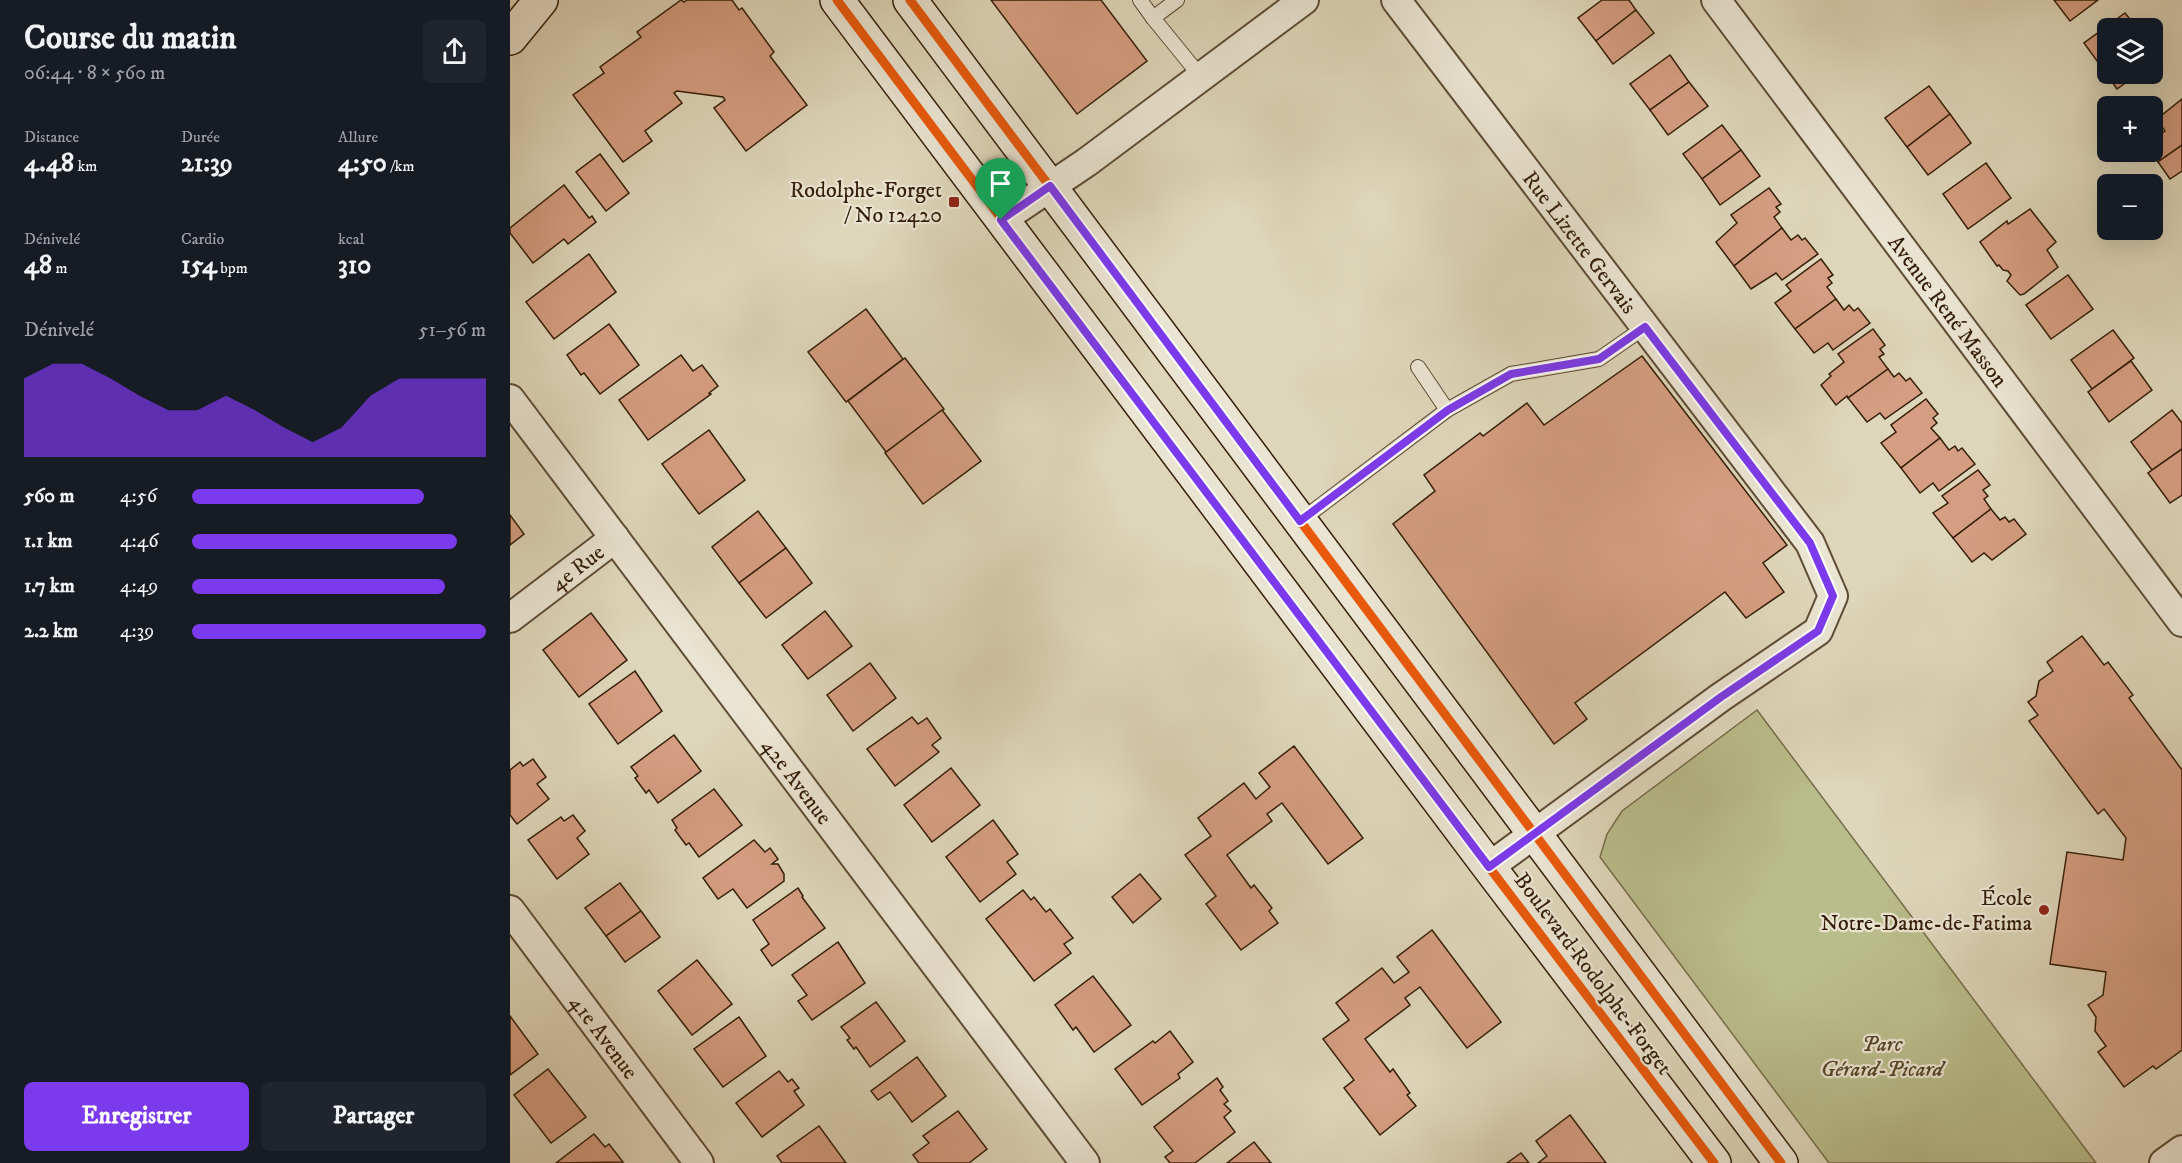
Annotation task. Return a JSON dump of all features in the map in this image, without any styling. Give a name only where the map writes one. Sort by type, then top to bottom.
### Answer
[{"type":"street","points":[[510,38],[541,0]]},
{"type":"street","name":"Boulevard Rodolphe-Forget","points":[[837,0],[1714,1163]]},
{"type":"street","name":"Boulevard Rodolphe-Forget","points":[[910,0],[1781,1163]]},
{"type":"street","points":[[1001,220],[1087,162],[1304,0]]},
{"type":"street","name":"Rue Lizette Gervais","points":[[1396,0],[1810,543],[1833,596],[1818,631],[1721,697],[1489,867]]},
{"type":"street","name":"Avenue René Masson","points":[[1716,0],[2182,622]]},
{"type":"street","name":"42e Avenue","points":[[510,399],[1085,1163]]},
{"type":"street","name":"4e Rue","points":[[510,618],[615,538]]},
{"type":"street","name":"41e Avenue","points":[[510,910],[699,1163]]},
{"type":"street","points":[[2164,1163],[2182,1150]]},
{"type":"lane","points":[[1140,0],[1201,77]]},
{"type":"lane","points":[[1153,18],[1176,0]]},
{"type":"lane","points":[[1300,521],[1448,410],[1511,374],[1599,359],[1645,327]]},
{"type":"lane","points":[[1418,367],[1448,410]]},
{"type":"green space","name":"Parc Gérard-Picard","points":[[1757,710],[2096,1163],[1829,1163],[1600,857],[1607,834],[1622,811]]},
{"type":"building","points":[[681,0],[684,2],[687,0],[732,0],[739,10],[742,8],[774,52],[770,56],[807,105],[746,151],[714,108],[725,100],[723,97],[677,91],[674,93],[682,103],[645,131],[652,141],[623,162],[573,95],[604,73],[600,67],[641,37],[637,32]]},
{"type":"building","points":[[991,0],[1101,0],[1147,61],[1077,114]]},
{"type":"building","points":[[1602,0],[1629,0],[1636,10],[1596,41],[1578,18]]},
{"type":"building","points":[[2054,0],[2098,0],[2070,21]]},
{"type":"building","points":[[1636,10],[1654,33],[1613,64],[1596,41]]},
{"type":"building","points":[[2125,13],[2129,18],[2118,18]]},
{"type":"building","points":[[2097,33],[2097,61],[2084,43]]},
{"type":"building","points":[[1670,55],[1689,82],[1650,110],[1630,84]]},
{"type":"building","points":[[1689,82],[1708,106],[1668,135],[1650,110]]},
{"type":"building","points":[[2113,84],[2124,84],[2117,89]]},
{"type":"building","points":[[1929,86],[1950,114],[1907,147],[1885,118]]},
{"type":"building","points":[[2182,99],[2182,145],[2163,158],[2163,132],[2165,131],[2163,114]]},
{"type":"building","points":[[1950,114],[1971,143],[1928,175],[1907,147]]},
{"type":"building","points":[[1722,125],[1741,150],[1702,179],[1683,154]]},
{"type":"building","points":[[2182,145],[2182,171],[2170,179],[2158,162],[2163,162],[2163,158]]},
{"type":"building","points":[[1741,150],[1760,176],[1720,205],[1702,179]]},
{"type":"building","points":[[600,154],[629,193],[606,211],[576,172]]},
{"type":"building","points":[[1986,163],[2011,198],[1968,229],[1943,194]]},
{"type":"building","points":[[564,185],[589,218],[592,216],[596,222],[568,244],[564,239],[533,263],[510,233],[510,228]]},
{"type":"building","points":[[1769,188],[1781,204],[1776,207],[1780,212],[1774,217],[1782,228],[1734,266],[1716,242],[1737,223],[1731,215]]},
{"type":"building","points":[[2030,209],[2056,242],[2047,250],[2058,267],[2020,295],[2007,281],[2011,275],[2008,271],[1997,266],[1980,242],[2007,221],[2008,224]]},
{"type":"building","points":[[1782,228],[1791,240],[1798,235],[1802,240],[1805,238],[1818,254],[1782,280],[1776,273],[1751,289],[1734,266]]},
{"type":"building","points":[[589,254],[616,292],[554,339],[526,302]]},
{"type":"building","points":[[1821,259],[1833,275],[1828,278],[1832,283],[1827,287],[1836,299],[1795,329],[1775,303],[1791,291],[1786,285]]},
{"type":"building","points":[[2068,275],[2093,309],[2051,339],[2026,305]]},
{"type":"building","points":[[1836,299],[1844,310],[1849,305],[1854,311],[1858,308],[1870,323],[1833,350],[1828,343],[1814,353],[1795,329]]},
{"type":"building","points":[[866,309],[903,359],[846,402],[808,352]]},
{"type":"building","points":[[609,324],[639,365],[600,394],[584,373],[581,375],[567,355]]},
{"type":"building","points":[[1873,329],[1885,345],[1880,349],[1884,354],[1879,357],[1888,369],[1836,405],[1821,385],[1831,376],[1829,374],[1844,362],[1838,354]]},
{"type":"building","points":[[2113,330],[2134,358],[2092,389],[2071,360]]},
{"type":"building","points":[[681,355],[693,371],[702,365],[718,386],[709,393],[711,394],[648,440],[619,400]]},
{"type":"building","points":[[1642,356],[1787,545],[1763,563],[1784,592],[1746,618],[1725,592],[1575,703],[1587,719],[1554,744],[1393,524],[1435,491],[1424,475],[1480,433],[1483,436],[1527,403],[1544,425]]},
{"type":"building","points":[[905,358],[944,409],[886,452],[848,401]]},
{"type":"building","points":[[2131,361],[2152,390],[2109,422],[2088,392]]},
{"type":"building","points":[[1888,369],[1894,377],[1899,373],[1906,381],[1910,378],[1922,393],[1885,419],[1880,413],[1867,422],[1848,398]]},
{"type":"building","points":[[1926,399],[1938,414],[1933,418],[1937,423],[1931,428],[1940,438],[1901,468],[1881,443],[1896,432],[1891,425]]},
{"type":"building","points":[[942,410],[981,461],[923,504],[885,453]]},
{"type":"building","points":[[2172,410],[2182,423],[2182,449],[2152,470],[2131,442]]},
{"type":"building","points":[[709,430],[745,480],[699,514],[662,464]]},
{"type":"building","points":[[1940,438],[1949,450],[1955,446],[1958,451],[1962,448],[1975,464],[1939,491],[1933,483],[1920,493],[1901,468]]},
{"type":"building","points":[[2182,449],[2182,495],[2170,503],[2148,473]]},
{"type":"building","points":[[1978,470],[1990,485],[1983,490],[1988,496],[1984,499],[1991,509],[1953,538],[1933,513],[1948,503],[1942,496]]},
{"type":"building","points":[[1991,509],[2000,520],[2005,517],[2009,522],[2014,519],[2026,534],[1992,560],[1984,553],[1972,562],[1953,538]]},
{"type":"building","points":[[758,511],[786,548],[739,583],[712,547]]},
{"type":"building","points":[[510,515],[524,534],[510,545]]},
{"type":"building","points":[[786,548],[812,583],[766,618],[739,583]]},
{"type":"building","points":[[825,611],[852,646],[808,679],[782,645]]},
{"type":"building","points":[[591,613],[627,660],[579,697],[543,650]]},
{"type":"building","points":[[2082,636],[2104,665],[2108,662],[2133,695],[2129,698],[2182,770],[2182,1050],[2156,1069],[2153,1066],[2124,1087],[2098,1052],[2106,1046],[2095,1031],[2096,1017],[2088,1005],[2103,995],[2106,972],[2050,964],[2067,852],[2123,860],[2126,838],[2104,809],[2098,814],[2029,721],[2038,715],[2028,702],[2036,696],[2039,681],[2053,671],[2047,662]]},
{"type":"building","points":[[870,663],[896,698],[853,731],[827,695]]},
{"type":"building","points":[[635,671],[662,711],[618,744],[589,704]]},
{"type":"building","points":[[912,717],[918,724],[927,718],[941,738],[932,745],[939,752],[895,786],[867,749]]},
{"type":"building","points":[[674,735],[701,771],[658,803],[649,790],[646,793],[635,778],[638,776],[631,767]]},
{"type":"building","points":[[1294,746],[1363,838],[1328,864],[1282,803],[1267,814],[1272,821],[1227,855],[1251,888],[1254,885],[1272,908],[1269,911],[1278,923],[1241,950],[1206,904],[1216,896],[1185,855],[1211,836],[1198,818],[1244,783],[1256,799],[1270,787],[1259,773]]},
{"type":"building","points":[[533,759],[546,777],[537,784],[549,799],[517,824],[510,815],[510,770],[520,762],[523,766]]},
{"type":"building","points":[[951,768],[980,805],[932,842],[904,805]]},
{"type":"building","points":[[714,789],[742,825],[699,857],[689,843],[686,845],[675,830],[677,828],[672,820]]},
{"type":"building","points":[[573,815],[585,831],[577,838],[589,854],[557,879],[528,840],[561,817],[564,821]]},
{"type":"building","points":[[993,820],[1018,854],[1007,862],[1016,874],[980,902],[946,857]]},
{"type":"building","points":[[754,840],[765,852],[770,848],[778,859],[772,864],[778,864],[784,874],[784,881],[747,908],[733,889],[718,899],[703,878]]},
{"type":"building","points":[[1140,874],[1161,899],[1133,923],[1112,897]]},
{"type":"building","points":[[620,883],[641,911],[606,936],[585,908]]},
{"type":"building","points":[[798,888],[825,928],[772,966],[761,950],[769,944],[753,920]]},
{"type":"building","points":[[1023,890],[1031,900],[1034,897],[1046,912],[1050,909],[1073,938],[1064,944],[1071,953],[1034,981],[986,919]]},
{"type":"building","points":[[641,911],[660,937],[625,962],[606,936]]},
{"type":"building","points":[[1432,930],[1501,1022],[1467,1048],[1420,987],[1405,998],[1410,1005],[1365,1039],[1390,1072],[1393,1069],[1410,1093],[1407,1095],[1416,1106],[1380,1135],[1344,1088],[1354,1080],[1323,1039],[1349,1020],[1336,1003],[1382,968],[1394,983],[1409,972],[1397,957]]},
{"type":"building","points":[[838,942],[865,983],[812,1020],[798,1001],[807,995],[792,975]]},
{"type":"building","points":[[697,960],[732,1004],[692,1035],[658,991]]},
{"type":"building","points":[[1093,976],[1131,1025],[1094,1052],[1076,1027],[1073,1030],[1055,1005]]},
{"type":"building","points":[[876,1002],[905,1041],[870,1067],[856,1047],[854,1049],[847,1040],[850,1038],[841,1027]]},
{"type":"building","points":[[510,1016],[538,1054],[510,1075]]},
{"type":"building","points":[[739,1017],[766,1056],[723,1087],[694,1049]]},
{"type":"building","points":[[1170,1031],[1193,1062],[1178,1074],[1180,1078],[1142,1105],[1115,1069]]},
{"type":"building","points":[[917,1057],[946,1096],[912,1122],[890,1092],[878,1100],[871,1091]]},
{"type":"building","points":[[548,1069],[586,1117],[551,1143],[514,1095]]},
{"type":"building","points":[[779,1071],[788,1082],[792,1079],[799,1088],[794,1091],[804,1105],[762,1137],[736,1103]]},
{"type":"building","points":[[1217,1078],[1223,1087],[1220,1090],[1228,1101],[1224,1104],[1231,1111],[1224,1117],[1235,1132],[1195,1163],[1170,1163],[1165,1157],[1173,1151],[1154,1127]]},
{"type":"building","points":[[958,1111],[987,1149],[969,1163],[919,1163],[913,1155],[929,1143],[923,1136]]},
{"type":"building","points":[[1570,1115],[1606,1163],[1538,1163],[1547,1156],[1536,1141]]},
{"type":"building","points":[[819,1126],[846,1163],[782,1163],[777,1156]]},
{"type":"building","points":[[594,1134],[605,1147],[609,1144],[623,1162],[556,1163]]},
{"type":"building","points":[[1254,1142],[1271,1163],[1227,1163]]},
{"type":"building","points":[[1521,1153],[1529,1163],[1507,1163]]},
{"type":"cycle path","points":[[837,0],[1714,1163]]},
{"type":"cycle path","points":[[910,0],[1781,1163]]},
{"type":"place","name":"Rodolphe-Forget / No 12420","points":[[954,202]]},
{"type":"place","name":"École Notre-Dame-de-Fatima","points":[[2044,910]]},
{"type":"route","points":[[1050,186],[1300,521],[1448,410],[1511,374],[1599,359],[1645,327],[1810,543],[1833,596],[1818,631],[1721,697],[1489,867],[1001,220],[1050,186]]}]
